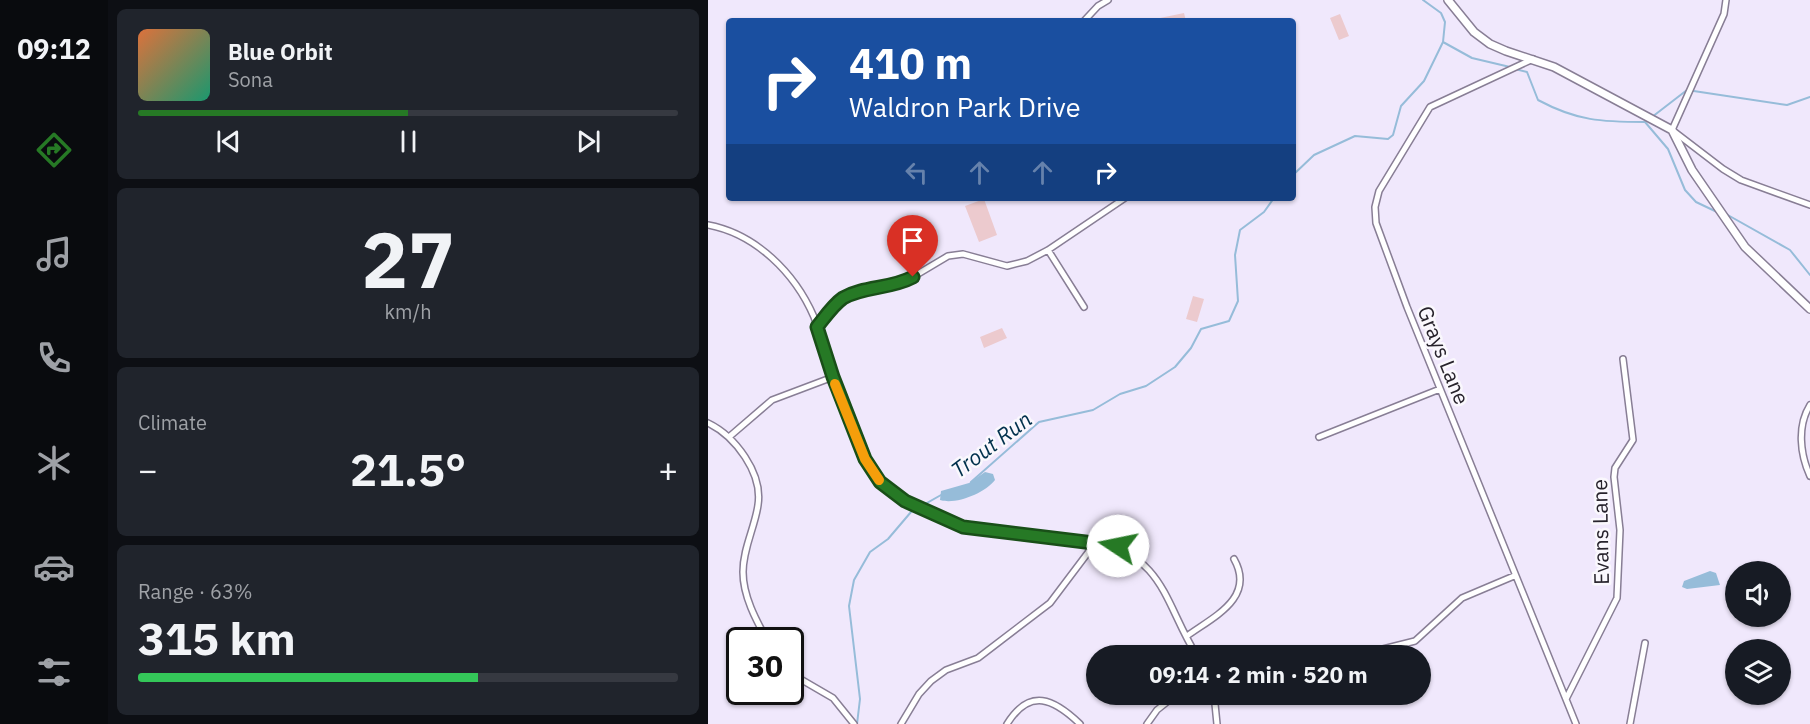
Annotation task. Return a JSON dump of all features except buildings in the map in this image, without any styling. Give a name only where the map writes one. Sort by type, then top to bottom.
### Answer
[{"type":"street","points":[[1087,18],[1098,6],[1108,0]]},
{"type":"street","points":[[1448,0],[1474,32],[1490,44],[1554,67],[1654,119],[1672,129],[1723,169],[1741,180],[1810,205]]},
{"type":"street","points":[[1726,0],[1724,14],[1672,129],[1692,170],[1745,247],[1810,309]]},
{"type":"street","name":"Grays Lane","points":[[1533,59],[1430,107],[1379,191],[1375,207],[1376,224],[1514,576],[1576,724]]},
{"type":"street","points":[[817,327],[837,303],[848,296],[906,281],[948,256],[963,254],[1007,266],[1020,264],[1048,250],[1121,201]]},
{"type":"street","points":[[708,225],[728,229],[750,239],[763,250],[800,293],[817,327],[833,377],[871,470],[890,490],[913,506],[963,527],[1118,546],[1149,569],[1161,582],[1192,645]]},
{"type":"street","points":[[1048,250],[1084,307]]},
{"type":"street","name":"Evans Lane","points":[[1566,699],[1617,598],[1620,530],[1614,477],[1615,468],[1632,440],[1623,359]]},
{"type":"street","points":[[729,437],[772,400],[833,377]]},
{"type":"street","points":[[1319,437],[1440,389]]},
{"type":"street","points":[[1810,405],[1802,425],[1802,444],[1804,462],[1810,476]]},
{"type":"street","points":[[708,423],[729,437],[747,460],[759,496],[743,572],[749,602],[761,627]]},
{"type":"street","points":[[901,724],[919,693],[931,681],[946,670],[978,658],[1050,603],[1096,542]]},
{"type":"street","points":[[1187,636],[1234,602],[1241,581],[1234,559]]},
{"type":"street","points":[[1396,645],[1415,640],[1462,598],[1514,576]]},
{"type":"street","points":[[1630,724],[1645,643]]},
{"type":"street","points":[[804,681],[833,698],[853,722]]},
{"type":"street","points":[[1007,724],[1021,706],[1046,700],[1062,707],[1080,724]]},
{"type":"street","points":[[1147,724],[1163,705]]},
{"type":"street","points":[[1215,705],[1217,724]]},
{"type":"shaded area","points":[[1184,13],[1185,18],[1160,18]]},
{"type":"shaded area","points":[[1340,14],[1349,36],[1339,40],[1330,18]]},
{"type":"shaded area","points":[[985,201],[997,235],[979,242],[965,206]]},
{"type":"shaded area","points":[[1193,296],[1204,299],[1197,322],[1186,319]]},
{"type":"shaded area","points":[[1002,328],[1007,338],[984,348],[980,337]]},
{"type":"water","points":[[985,472],[993,474],[995,480],[984,489],[970,497],[954,501],[940,500],[941,491],[969,483]]},
{"type":"water","points":[[1710,571],[1716,573],[1720,585],[1687,589],[1682,587],[1684,581]]},
{"type":"waterway","name":"Trout Run","points":[[1296,172],[1314,155],[1355,136],[1388,139],[1393,135],[1401,106],[1424,81],[1443,42],[1445,22],[1441,13],[1423,0]]},
{"type":"waterway","points":[[1443,42],[1472,58],[1510,67]]},
{"type":"waterway","points":[[1515,69],[1527,72],[1538,100],[1552,107],[1590,119],[1645,122],[1668,149],[1685,190],[1696,202],[1717,212]]},
{"type":"waterway","points":[[1652,117],[1687,90],[1787,105],[1810,97]]},
{"type":"waterway","name":"Trout Run","points":[[971,482],[1039,422],[1093,410],[1120,394],[1146,386],[1175,367],[1191,348],[1201,329],[1229,321],[1238,301],[1235,255],[1240,230],[1264,212],[1272,201]]},
{"type":"waterway","points":[[1726,214],[1790,250],[1810,275]]},
{"type":"waterway","name":"Trout Run","points":[[857,724],[860,699],[849,606],[854,580],[870,552],[888,539],[911,512],[941,495]]},
{"type":"slow traffic","points":[[835,384],[865,459],[879,480]]},
{"type":"route","points":[[913,277],[889,287],[852,294],[842,299],[817,327],[854,434],[865,459],[880,482],[905,501],[963,527],[1118,546]]}]
